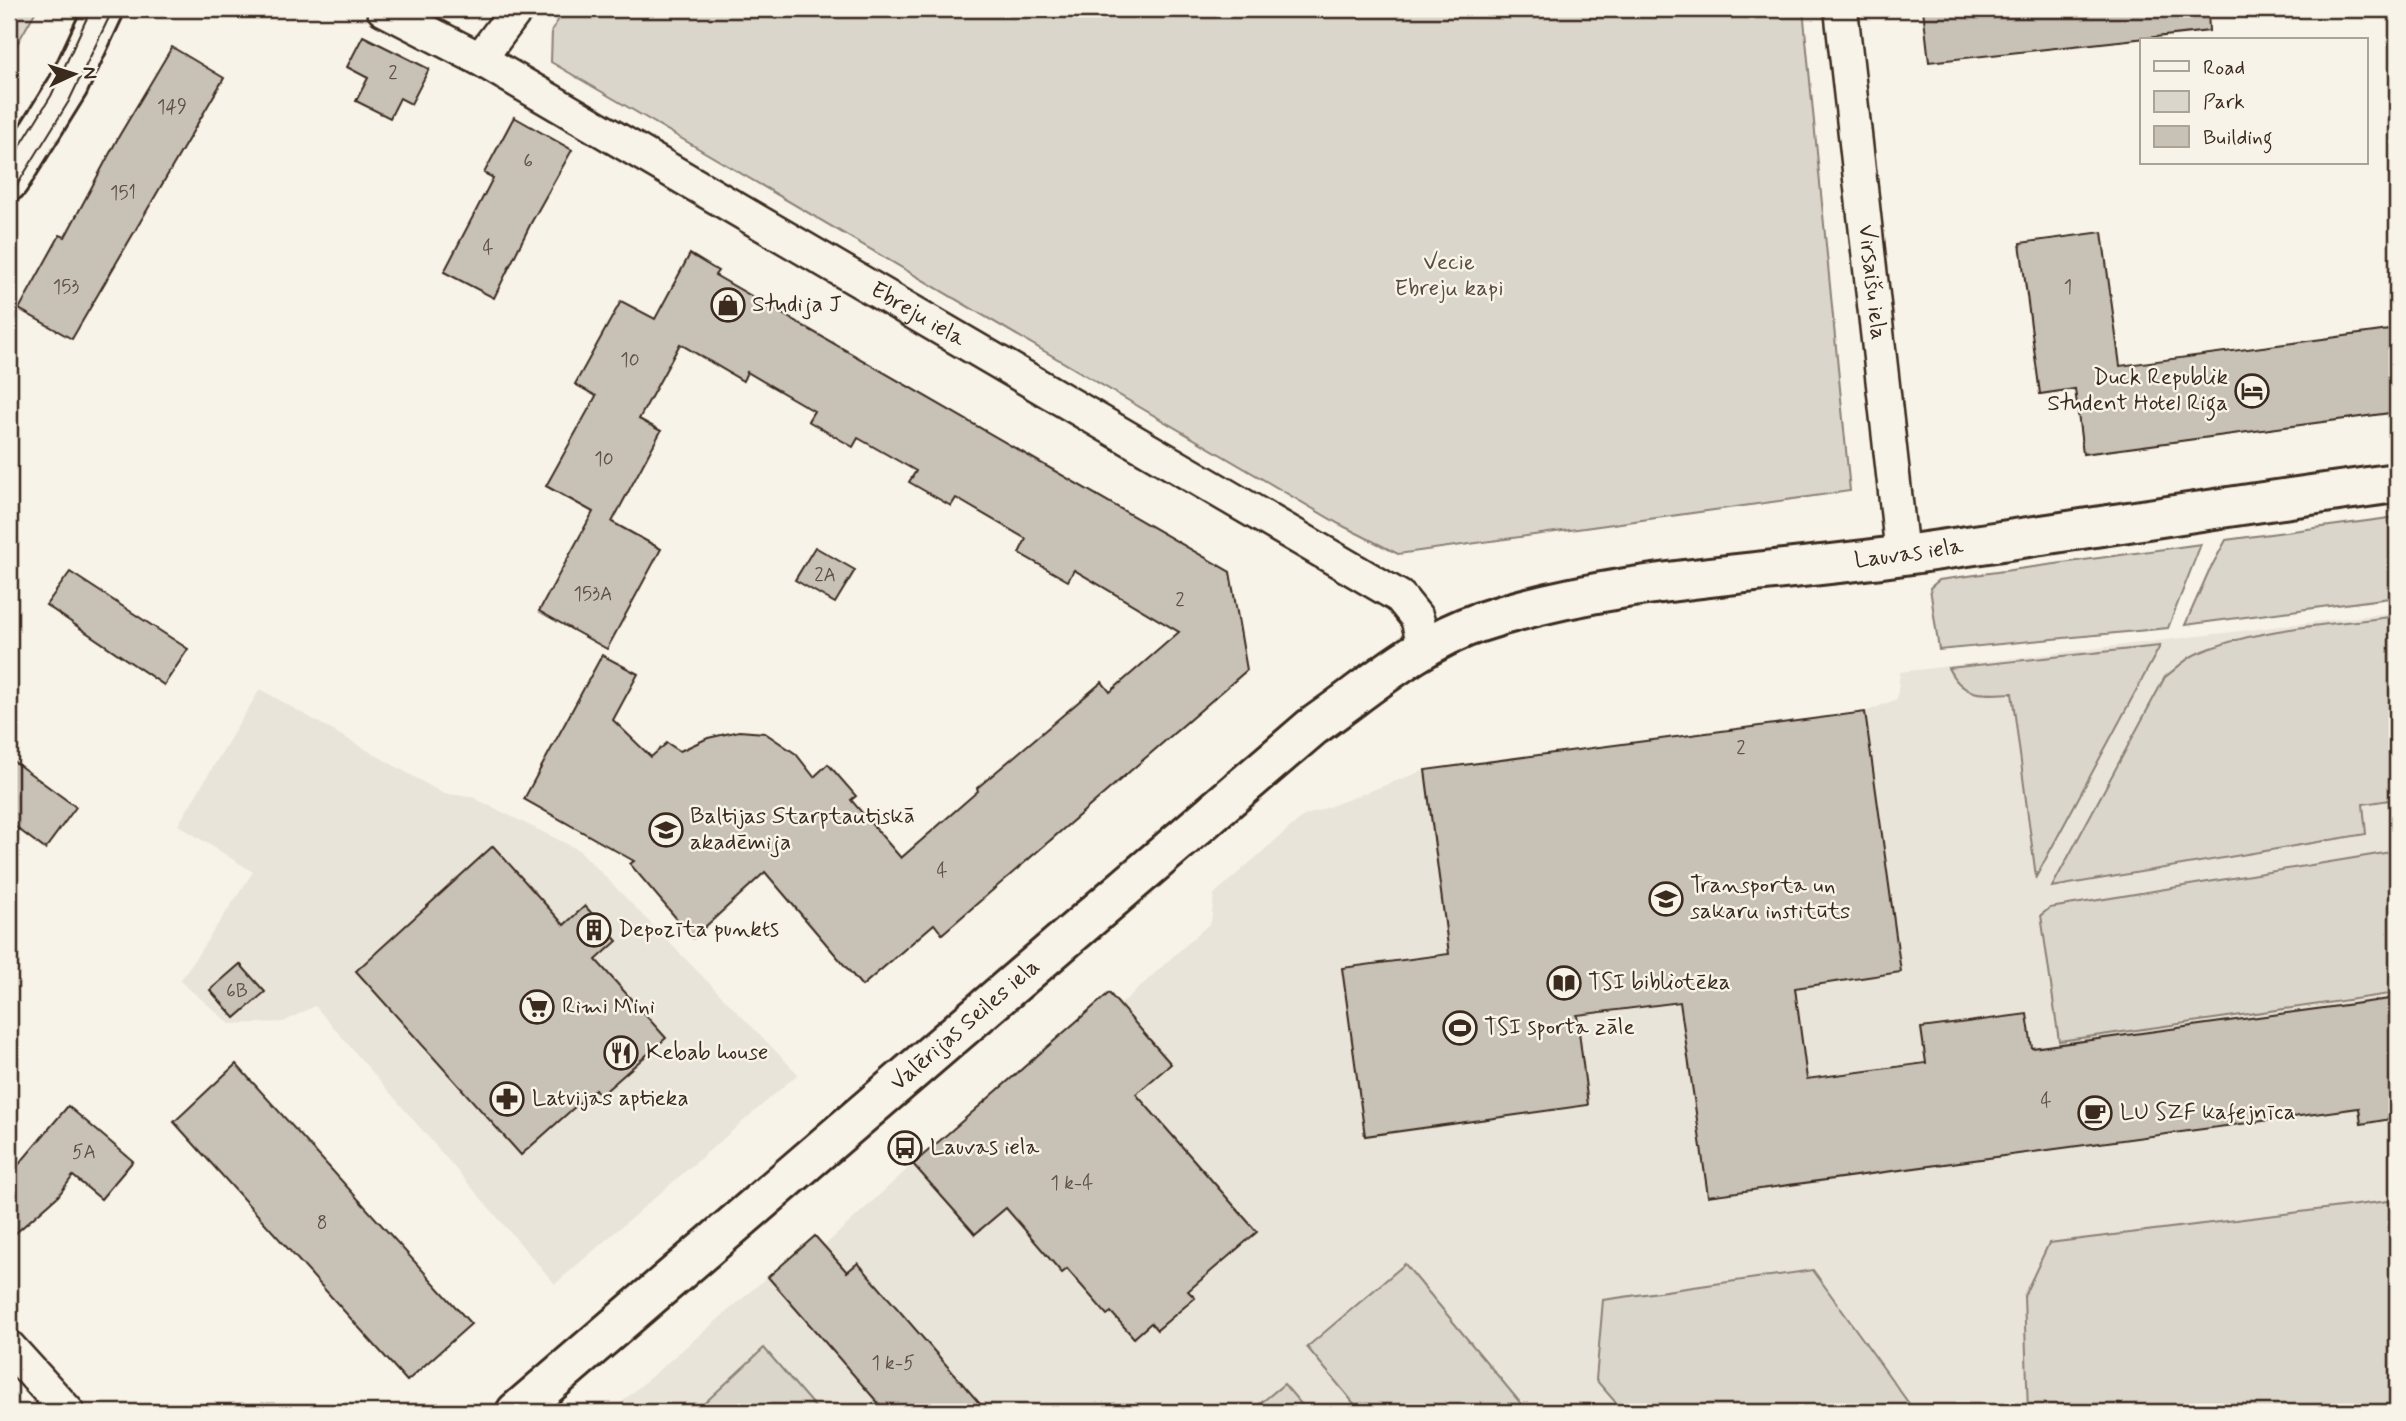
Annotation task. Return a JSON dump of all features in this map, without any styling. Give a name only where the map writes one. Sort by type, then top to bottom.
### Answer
[{"type":"street","points":[[9,181],[68,86],[104,9]]},
{"type":"street","name":"Ebreju iela","points":[[383,9],[480,59],[1400,597],[1417,618],[1425,649]]},
{"type":"street","points":[[480,59],[517,9]]},
{"type":"street","name":"Virsaišu iela","points":[[1841,9],[1902,555]]},
{"type":"street","name":"Lauvas iela","points":[[1425,649],[1477,623],[1601,593],[1720,574],[1902,555],[2397,483]]},
{"type":"street","name":"Valērijas Seiles iela","points":[[516,1412],[1312,727],[1425,649]]},
{"type":"street","points":[[9,1347],[68,1412]]},
{"type":"shaded area","points":[[2397,612],[2397,1412],[610,1412],[815,1236],[824,1246],[913,1164],[1109,993],[1121,1004],[1211,922],[1214,894],[1302,817],[1425,770],[1865,712],[1897,699],[1900,672]]},
{"type":"shaded area","points":[[260,689],[444,794],[470,796],[579,850],[798,1074],[555,1284],[315,1006],[283,1022],[230,1024],[180,981],[253,872],[178,825]]},
{"type":"green space","points":[[9,9],[37,9],[9,58]]},
{"type":"green space","name":"Vecie Ebreju kapi","points":[[565,9],[1803,9],[1850,491],[1398,554],[1339,524],[551,62],[552,30]]},
{"type":"green space","points":[[2397,517],[2397,597],[2185,625],[2226,540]]},
{"type":"green space","points":[[2201,544],[2168,628],[1939,650],[1930,588],[1939,580]]},
{"type":"green space","points":[[2397,616],[2397,799],[2363,804],[2366,834],[2052,887],[2165,677],[2184,662],[2219,645],[2269,632]]},
{"type":"green space","points":[[2160,646],[2036,877],[2012,693],[1983,694],[1968,690],[1954,678],[1948,668]]},
{"type":"green space","points":[[2397,851],[2397,993],[2059,1041],[2041,915],[2050,908]]},
{"type":"green space","points":[[2397,1200],[2397,1412],[2028,1412],[2024,1296],[2049,1243]]},
{"type":"green space","points":[[1405,1264],[1528,1412],[1361,1412],[1307,1347]]},
{"type":"green space","points":[[1813,1270],[1915,1412],[1624,1412],[1596,1380],[1603,1300]]},
{"type":"green space","points":[[764,1348],[819,1412],[695,1412]]},
{"type":"green space","points":[[1284,1384],[1308,1412],[1250,1412]]},
{"type":"building","points":[[1923,9],[2208,9],[2209,31],[1929,62]]},
{"type":"building","points":[[363,36],[429,69],[411,104],[400,98],[390,118],[356,101],[368,78],[347,67]]},
{"type":"building","points":[[172,47],[224,78],[72,339],[19,309],[60,235],[65,237],[119,136]]},
{"type":"building","points":[[514,117],[572,150],[531,223],[494,298],[444,272],[493,178],[484,173]]},
{"type":"building","points":[[2102,232],[2120,366],[2397,329],[2397,412],[2083,454],[2075,389],[2040,394],[2020,243]]},
{"type":"building","points":[[690,254],[718,271],[715,275],[1230,572],[1247,670],[942,934],[934,924],[862,986],[765,872],[693,938],[630,864],[634,861],[524,799],[602,655],[638,674],[613,720],[651,757],[667,743],[680,751],[708,738],[739,731],[765,733],[796,754],[814,777],[828,764],[856,796],[851,800],[901,858],[978,791],[977,788],[1102,682],[1110,692],[1179,632],[1074,570],[1068,581],[1019,553],[1026,539],[956,498],[951,506],[909,482],[916,471],[858,438],[853,447],[808,421],[814,411],[747,372],[743,381],[680,344],[639,419],[661,431],[612,522],[661,549],[607,649],[539,611],[593,512],[546,486],[596,396],[575,384],[621,301],[655,319]]},
{"type":"building","points":[[815,547],[855,570],[835,603],[795,580]]},
{"type":"building","points":[[70,572],[188,649],[164,685],[46,605]]},
{"type":"building","name":"Transporta un sakaru institūts","points":[[1865,712],[1901,972],[1795,988],[1807,1079],[1926,1063],[1921,1028],[2027,1014],[2032,1048],[2397,998],[2397,1118],[2361,1124],[2359,1108],[1708,1196],[1680,1002],[1577,1015],[1588,1105],[1365,1136],[1342,968],[1449,954],[1425,770]]},
{"type":"building","points":[[9,758],[76,807],[45,849],[9,822]]},
{"type":"building","points":[[493,846],[564,925],[585,906],[617,941],[596,960],[666,1038],[600,1096],[595,1089],[521,1155],[356,971]]},
{"type":"building","points":[[240,964],[265,992],[235,1018],[210,990]]},
{"type":"building","points":[[1109,993],[1171,1064],[1136,1094],[1257,1232],[1188,1291],[1195,1298],[1157,1330],[1151,1323],[1134,1338],[1111,1312],[1107,1315],[1067,1269],[1062,1273],[1006,1208],[975,1234],[913,1164]]},
{"type":"building","points":[[236,1064],[471,1324],[407,1381],[174,1122]]},
{"type":"building","points":[[68,1106],[133,1161],[101,1199],[73,1176],[58,1196],[9,1239],[9,1176]]},
{"type":"building","points":[[815,1236],[847,1272],[858,1263],[987,1412],[886,1412],[768,1277]]},
{"type":"tram line","points":[[9,164],[51,96],[91,9]]},
{"type":"tram line","points":[[9,198],[69,101],[113,9]]},
{"type":"place","name":"Studija J","points":[[728,305]]},
{"type":"place","name":"Duck Republik Student Hotel Riga","points":[[2252,391]]},
{"type":"place","name":"Baltijas Starptautiskā akadēmija","points":[[666,830]]},
{"type":"place","name":"Transporta un sakaru institūts","points":[[1666,899]]},
{"type":"place","name":"Depozīta punkts","points":[[594,930]]},
{"type":"place","name":"TSI bibliotēka","points":[[1564,983]]},
{"type":"place","name":"Rimi Mini","points":[[537,1007]]},
{"type":"place","name":"TSI sporta zāle","points":[[1460,1028]]},
{"type":"place","name":"Kebab house","points":[[621,1053]]},
{"type":"place","name":"Latvijas aptieka","points":[[507,1099]]},
{"type":"place","name":"LU SZF kafejnīca","points":[[2095,1113]]},
{"type":"place","name":"Lauvas iela","points":[[905,1148]]}]
